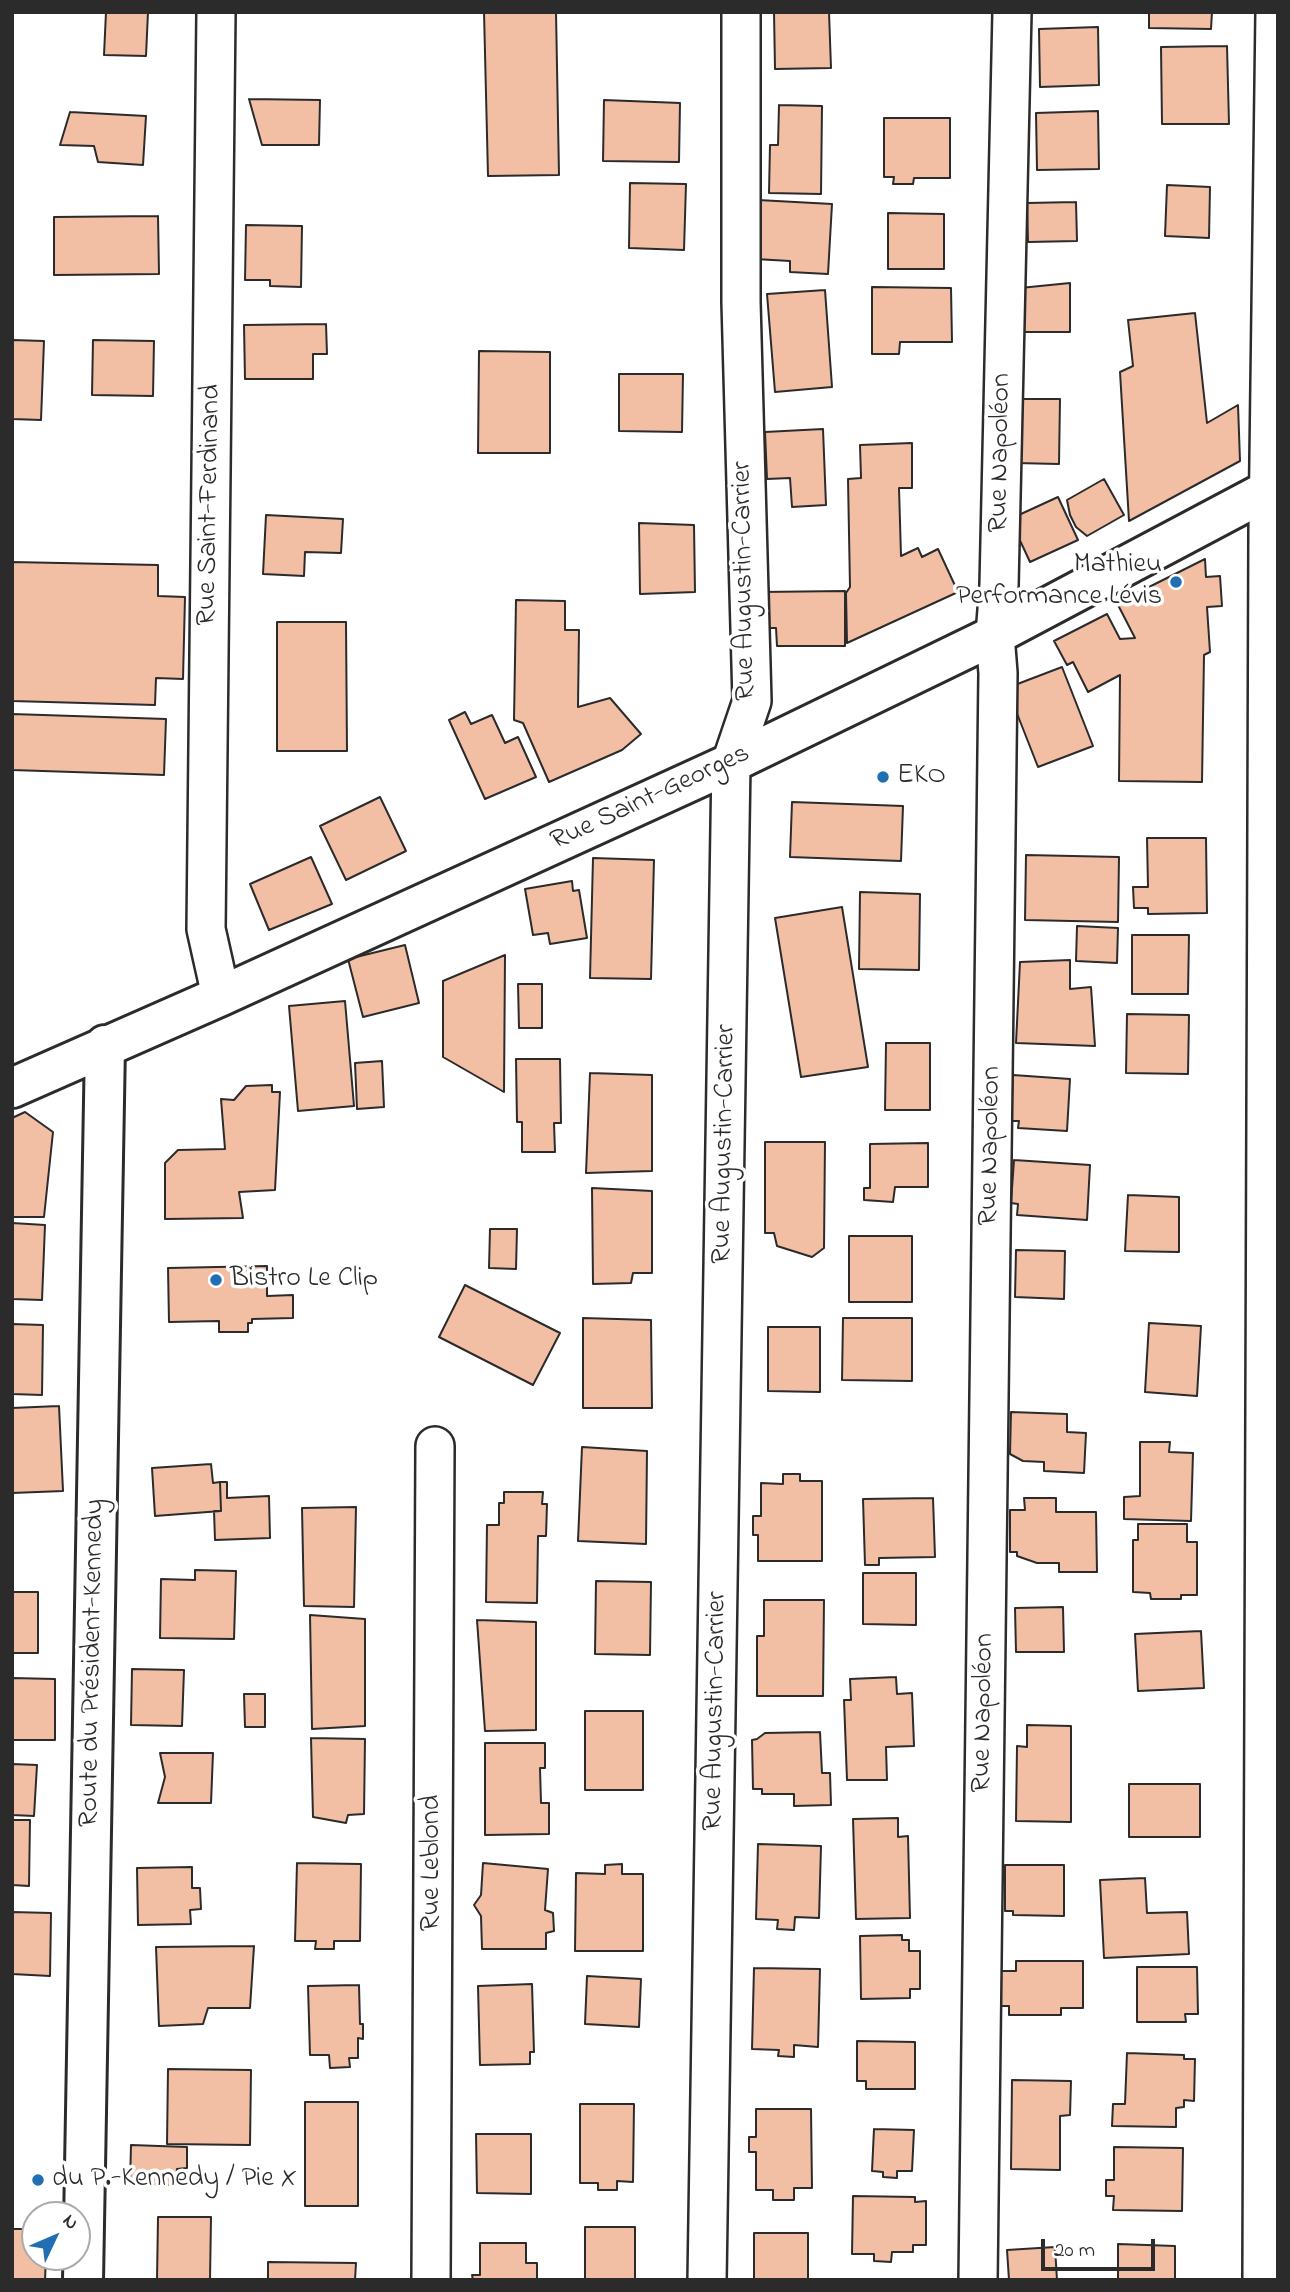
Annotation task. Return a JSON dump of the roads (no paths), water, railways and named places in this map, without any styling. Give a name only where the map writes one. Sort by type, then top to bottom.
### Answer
[{"type":"street","name":"Rue Saint-Ferdinand","points":[[216,12],[206,929],[221,996]]},
{"type":"street","name":"Rue Augustin-Carrier","points":[[708,2280],[730,763],[752,701],[741,302],[741,12]]},
{"type":"street","name":"Rue Napoléon","points":[[978,2280],[998,673],[995,635],[999,585],[1012,12]]},
{"type":"street","points":[[1262,2280],[1275,12]]},
{"type":"street","name":"Rue Saint-Georges","points":[[12,1088],[221,996],[730,763],[995,635],[1274,487]]},
{"type":"street","name":"Route du Président-Kennedy","points":[[83,2280],[105,1045]]},
{"type":"street","name":"Rue Leblond","points":[[431,2280],[435,1446]]},
{"type":"place","name":"Mathieu Performance Lévis","points":[[1176,582]]},
{"type":"place","name":"EKO","points":[[883,777]]},
{"type":"place","name":"Bistro Le Clip","points":[[216,1280]]},
{"type":"place","name":"du P.-Kennedy / Pie X","points":[[38,2180]]}]
